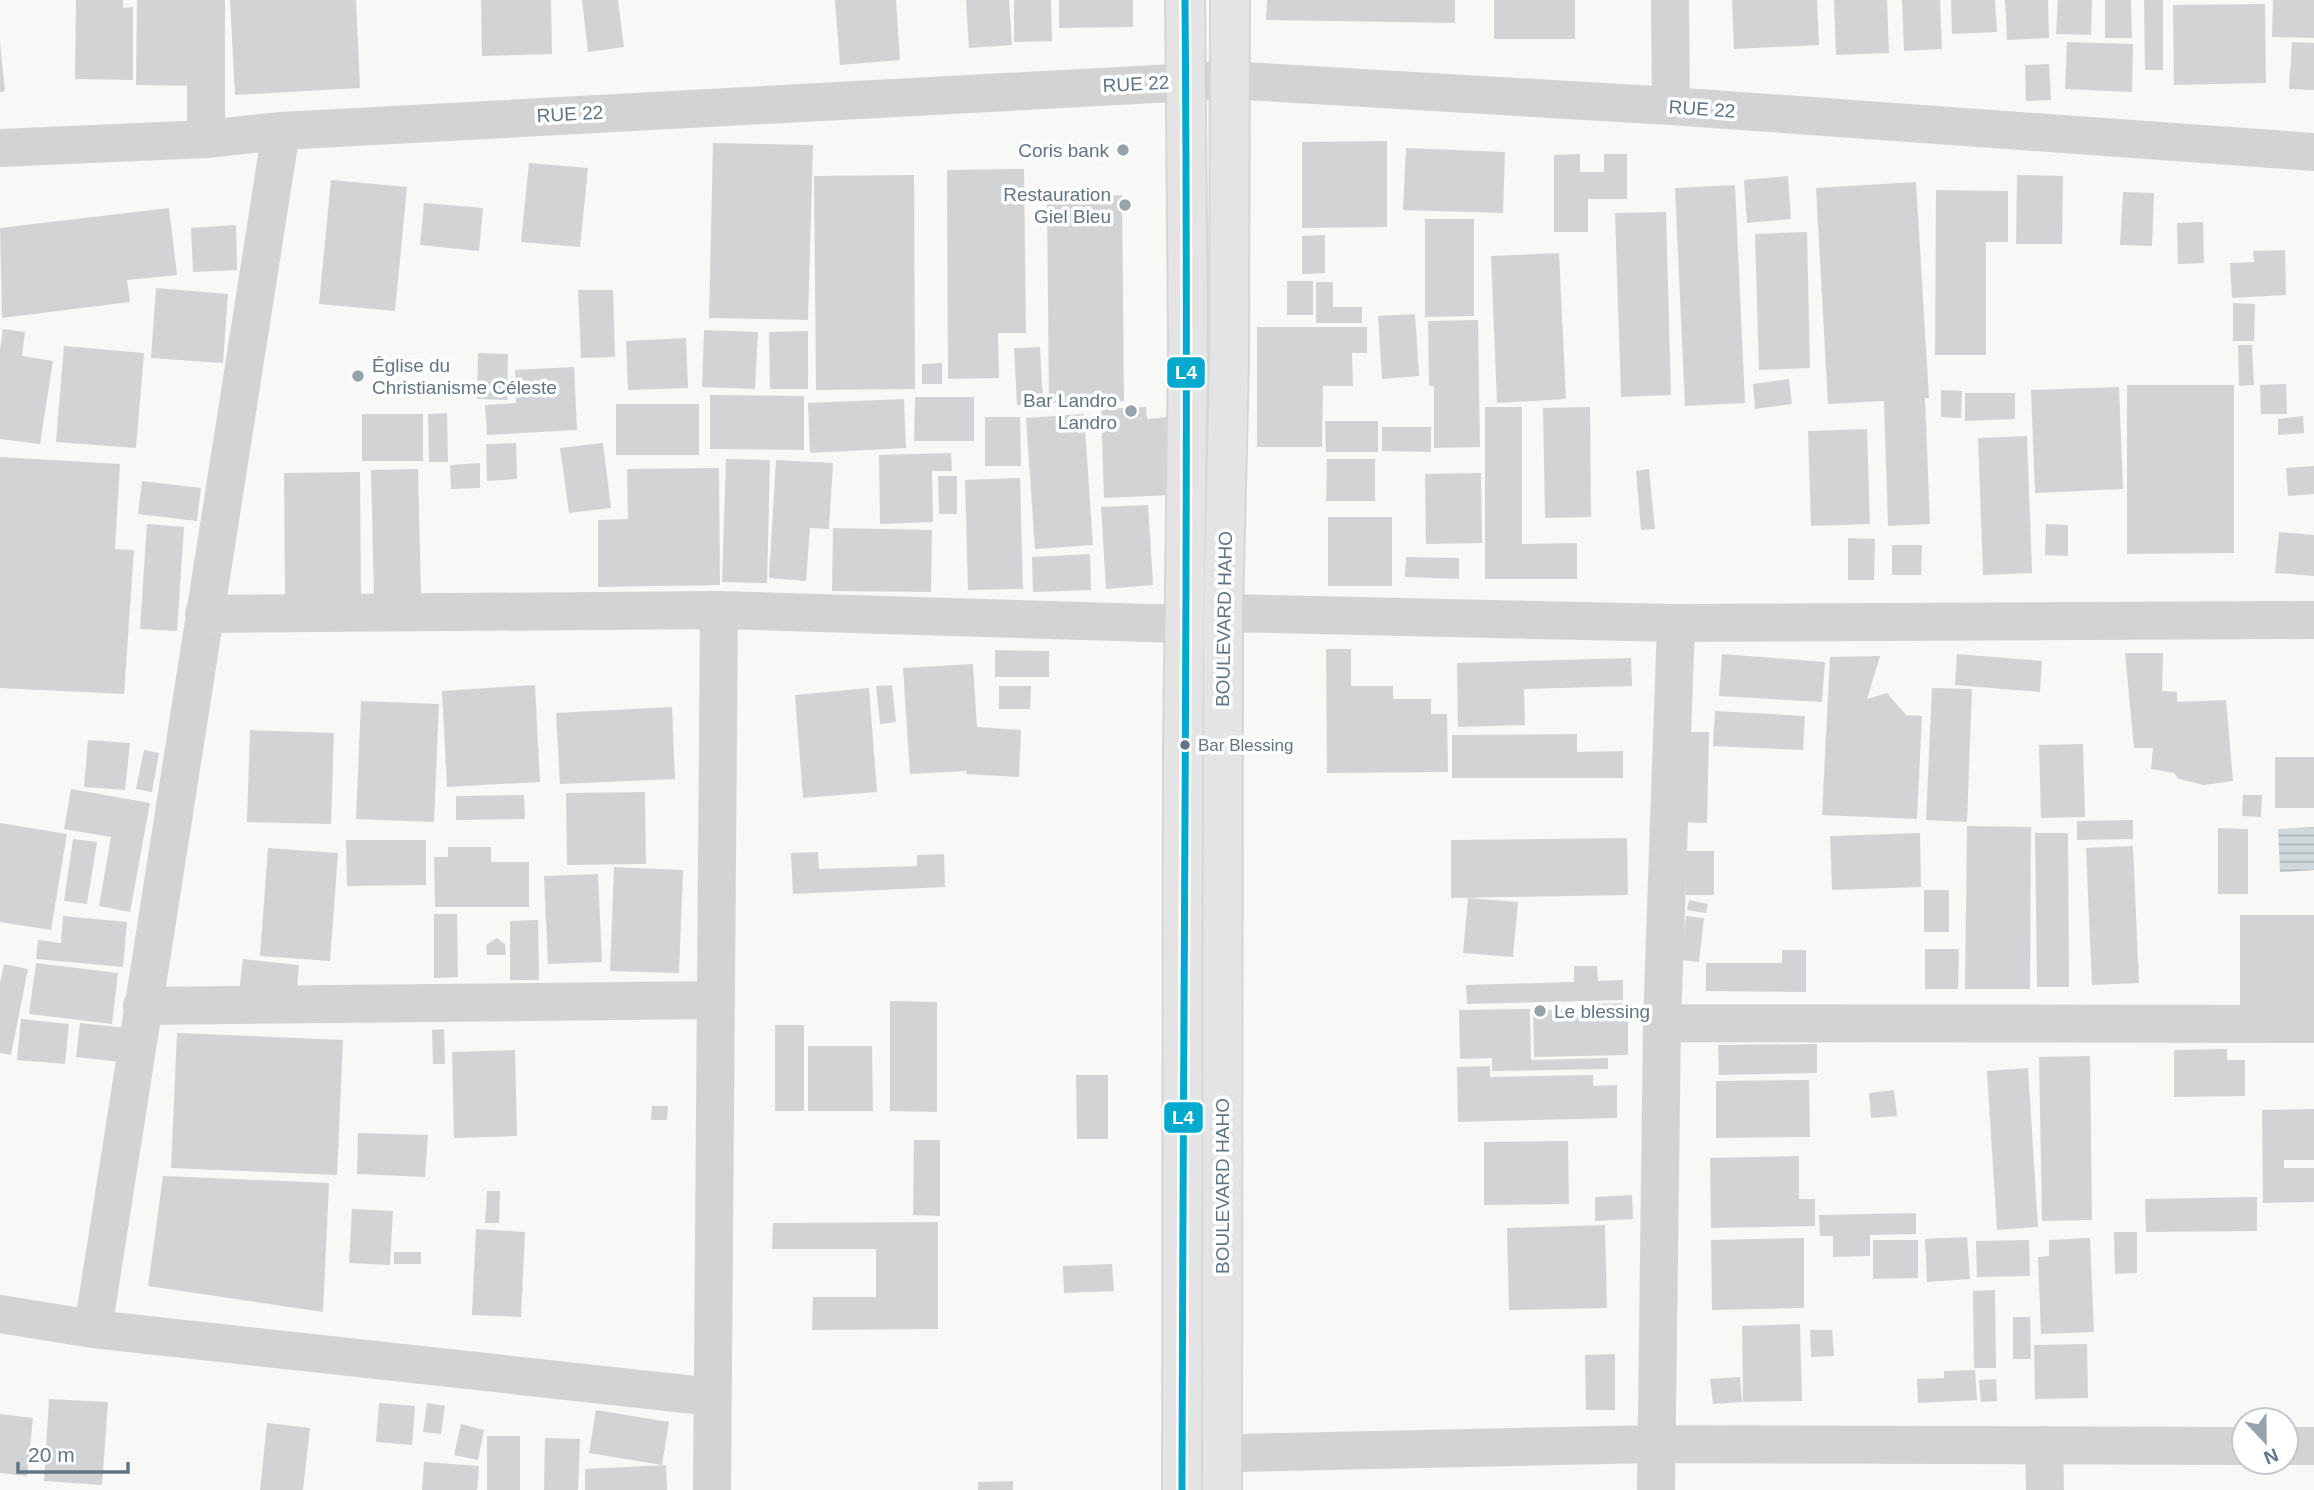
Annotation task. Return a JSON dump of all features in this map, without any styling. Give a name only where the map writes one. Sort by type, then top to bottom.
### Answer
[{"type":"main road","name":"BOULEVARD HAHO","points":[[1182,1472],[1184,624],[1188,343],[1183,82],[1185,0]]},
{"type":"main road","name":"BOULEVARD HAHO","points":[[1222,1472],[1223,612],[1229,365],[1230,0]]},
{"type":"street","points":[[206,0],[206,139]]},
{"type":"street","points":[[1670,0],[1671,106]]},
{"type":"street","name":"RUE 22","points":[[0,148],[206,139],[281,131],[1229,80],[1671,106],[2314,152]]},
{"type":"street","points":[[93,1329],[281,131]]},
{"type":"street","points":[[204,614],[719,610],[1184,624]]},
{"type":"street","points":[[712,1490],[719,610]]},
{"type":"street","points":[[1223,612],[1676,623],[2314,620]]},
{"type":"street","points":[[1656,1490],[1662,1023],[1676,623]]},
{"type":"street","points":[[142,1006],[715,1000]]},
{"type":"street","points":[[1662,1023],[2314,1024]]},
{"type":"street","points":[[0,1314],[93,1329],[713,1397]]},
{"type":"street","points":[[1182,1472],[1222,1472],[1656,1444],[2230,1446]]},
{"type":"street","points":[[2044,1445],[2045,1490]]},
{"type":"shaded area","points":[[2314,827],[2314,870],[2280,872],[2278,829]]},
{"type":"building","points":[[76,0],[123,0],[123,8],[133,7],[133,80],[75,79]]},
{"type":"building","points":[[137,0],[198,0],[197,86],[136,85]]},
{"type":"building","points":[[230,0],[356,0],[360,88],[235,95]]},
{"type":"building","points":[[481,0],[551,0],[552,54],[482,56]]},
{"type":"building","points":[[582,0],[618,0],[624,47],[588,52]]},
{"type":"building","points":[[835,0],[896,0],[900,60],[840,65]]},
{"type":"building","points":[[966,0],[1009,0],[1012,45],[969,48]]},
{"type":"building","points":[[1014,0],[1051,0],[1052,41],[1014,42]]},
{"type":"building","points":[[1059,0],[1133,0],[1133,27],[1059,28]]},
{"type":"building","points":[[1267,0],[1455,0],[1455,23],[1266,20]]},
{"type":"building","points":[[1494,0],[1575,0],[1575,39],[1494,39]]},
{"type":"building","points":[[1732,0],[1817,0],[1819,45],[1734,49]]},
{"type":"building","points":[[1834,0],[1887,0],[1889,53],[1836,55]]},
{"type":"building","points":[[1902,0],[1940,0],[1942,49],[1904,51]]},
{"type":"building","points":[[1951,0],[1995,0],[1997,32],[1952,34]]},
{"type":"building","points":[[2005,0],[2048,0],[2049,38],[2007,40]]},
{"type":"building","points":[[2058,0],[2092,0],[2091,35],[2056,34]]},
{"type":"building","points":[[2105,0],[2131,0],[2132,38],[2105,38]]},
{"type":"building","points":[[2144,0],[2163,0],[2163,70],[2145,70]]},
{"type":"building","points":[[2273,0],[2314,0],[2314,38],[2272,37]]},
{"type":"building","points":[[2265,4],[2266,83],[2174,85],[2173,5]]},
{"type":"building","points":[[2067,42],[2133,44],[2132,92],[2065,89]]},
{"type":"building","points":[[2292,42],[2314,43],[2314,90],[2289,89]]},
{"type":"building","points":[[0,43],[5,91],[0,92]]},
{"type":"building","points":[[2049,64],[2051,100],[2026,101],[2025,65]]},
{"type":"building","points":[[1387,141],[1387,227],[1302,228],[1302,142]]},
{"type":"building","points":[[713,143],[813,145],[808,320],[709,318]]},
{"type":"building","points":[[1406,148],[1505,152],[1503,213],[1403,210]]},
{"type":"building","points":[[1580,154],[1580,172],[1604,172],[1604,154],[1627,154],[1627,199],[1588,199],[1588,232],[1554,232],[1554,155]]},
{"type":"building","points":[[529,163],[588,168],[580,247],[521,242]]},
{"type":"building","points":[[1024,169],[1026,333],[998,333],[999,378],[948,379],[947,170]]},
{"type":"building","points":[[914,175],[915,389],[816,390],[814,176]]},
{"type":"building","points":[[2017,175],[2063,176],[2062,244],[2016,244]]},
{"type":"building","points":[[1788,176],[1791,219],[1747,223],[1744,180]]},
{"type":"building","points":[[331,180],[407,187],[395,311],[319,304]]},
{"type":"building","points":[[1916,182],[1929,398],[1925,398],[1930,524],[1888,526],[1884,401],[1828,404],[1816,188]]},
{"type":"building","points":[[1735,185],[1745,403],[1685,406],[1675,188]]},
{"type":"building","points":[[1936,190],[2008,191],[2008,242],[1986,242],[1986,355],[1935,355]]},
{"type":"building","points":[[2123,192],[2154,193],[2152,246],[2120,245]]},
{"type":"building","points":[[1122,195],[1124,401],[1049,403],[1047,199]]},
{"type":"building","points":[[424,203],[483,208],[479,251],[420,245]]},
{"type":"building","points":[[169,208],[177,275],[127,280],[130,302],[2,318],[0,228]]},
{"type":"building","points":[[1666,212],[1671,395],[1621,397],[1615,213]]},
{"type":"building","points":[[1425,219],[1474,219],[1474,316],[1425,317]]},
{"type":"building","points":[[2203,222],[2204,263],[2178,264],[2177,223]]},
{"type":"building","points":[[236,225],[237,270],[193,272],[191,228]]},
{"type":"building","points":[[1807,232],[1810,368],[1759,370],[1755,234]]},
{"type":"building","points":[[1325,235],[1325,273],[1302,274],[1302,236]]},
{"type":"building","points":[[2285,250],[2286,295],[2232,298],[2230,263],[2254,262],[2253,251]]},
{"type":"building","points":[[1559,253],[1566,399],[1497,403],[1491,256]]},
{"type":"building","points":[[1287,281],[1313,281],[1313,315],[1287,315]]},
{"type":"building","points":[[1316,282],[1333,282],[1333,307],[1362,307],[1362,323],[1316,323]]},
{"type":"building","points":[[156,288],[228,294],[223,363],[151,358]]},
{"type":"building","points":[[578,290],[613,290],[615,357],[581,358]]},
{"type":"building","points":[[2233,303],[2255,304],[2254,341],[2233,341]]},
{"type":"building","points":[[1415,314],[1419,376],[1382,379],[1378,316]]},
{"type":"building","points":[[1478,320],[1480,447],[1434,448],[1434,386],[1429,386],[1428,321]]},
{"type":"building","points":[[1257,327],[1367,327],[1367,353],[1352,353],[1353,386],[1323,386],[1322,447],[1257,447]]},
{"type":"building","points":[[3,329],[25,332],[22,356],[53,361],[40,444],[0,439],[0,350]]},
{"type":"building","points":[[704,330],[758,332],[755,389],[702,387]]},
{"type":"building","points":[[808,331],[808,389],[770,389],[769,332]]},
{"type":"building","points":[[686,338],[688,388],[628,390],[626,341]]},
{"type":"building","points":[[2238,345],[2252,345],[2254,385],[2239,386]]},
{"type":"building","points":[[64,346],[144,353],[136,448],[56,442]]},
{"type":"building","points":[[1040,347],[1043,403],[1017,405],[1014,348]]},
{"type":"building","points":[[478,353],[508,354],[507,400],[477,399]]},
{"type":"building","points":[[942,363],[942,384],[922,384],[922,364]]},
{"type":"building","points":[[574,367],[577,430],[487,435],[485,405],[516,403],[515,370]]},
{"type":"building","points":[[1789,379],[1792,404],[1755,409],[1753,384]]},
{"type":"building","points":[[2286,384],[2287,414],[2261,414],[2260,385]]},
{"type":"building","points":[[2127,385],[2234,385],[2234,553],[2127,554]]},
{"type":"building","points":[[2119,387],[2123,489],[2035,493],[2031,390]]},
{"type":"building","points":[[1941,390],[1962,391],[1961,418],[1941,417]]},
{"type":"building","points":[[1965,393],[2015,393],[2015,419],[1965,421]]},
{"type":"building","points":[[710,395],[804,396],[804,450],[710,449]]},
{"type":"building","points":[[915,397],[974,397],[974,441],[914,441]]},
{"type":"building","points":[[904,399],[906,448],[810,453],[808,403]]},
{"type":"building","points":[[616,404],[699,404],[699,455],[616,455]]},
{"type":"building","points":[[1146,407],[1147,419],[1169,417],[1172,495],[1104,498],[1101,409]]},
{"type":"building","points":[[1485,407],[1522,407],[1522,544],[1577,543],[1577,579],[1485,579]]},
{"type":"building","points":[[1590,407],[1591,517],[1545,518],[1543,408]]},
{"type":"building","points":[[447,413],[448,462],[429,462],[428,414]]},
{"type":"building","points":[[362,414],[423,414],[423,461],[362,461]]},
{"type":"building","points":[[1084,414],[1093,545],[1035,549],[1026,418]]},
{"type":"building","points":[[2303,416],[2304,433],[2278,435],[2278,419]]},
{"type":"building","points":[[985,417],[1020,417],[1021,466],[985,466]]},
{"type":"building","points":[[1325,421],[1378,421],[1378,452],[1326,452]]},
{"type":"building","points":[[1382,427],[1431,427],[1431,452],[1382,451]]},
{"type":"building","points":[[1867,429],[1870,524],[1811,526],[1808,431]]},
{"type":"building","points":[[2027,436],[2032,573],[1983,575],[1978,438]]},
{"type":"building","points":[[516,443],[517,479],[487,481],[486,444]]},
{"type":"building","points":[[603,443],[611,508],[569,513],[560,448]]},
{"type":"building","points":[[951,453],[952,471],[932,471],[933,522],[880,524],[879,455]]},
{"type":"building","points":[[0,457],[120,464],[115,549],[134,550],[124,694],[0,688]]},
{"type":"building","points":[[726,459],[770,460],[767,583],[722,582]]},
{"type":"building","points":[[1327,459],[1375,459],[1375,501],[1326,501]]},
{"type":"building","points":[[776,460],[833,463],[829,529],[810,528],[806,581],[769,578]]},
{"type":"building","points":[[480,463],[480,488],[451,489],[450,465]]},
{"type":"building","points":[[2314,466],[2314,494],[2288,496],[2286,468]]},
{"type":"building","points":[[719,468],[720,585],[598,587],[598,520],[628,519],[627,469]]},
{"type":"building","points":[[418,469],[421,595],[374,597],[371,470]]},
{"type":"building","points":[[1649,469],[1655,529],[1641,530],[1636,471]]},
{"type":"building","points":[[360,472],[361,594],[285,595],[284,473]]},
{"type":"building","points":[[1481,473],[1482,543],[1426,544],[1425,474]]},
{"type":"building","points":[[938,476],[957,476],[957,514],[939,514]]},
{"type":"building","points":[[1020,478],[1023,589],[968,590],[965,480]]},
{"type":"building","points":[[142,481],[201,488],[197,521],[138,514]]},
{"type":"building","points":[[1148,505],[1153,585],[1106,589],[1101,507]]},
{"type":"building","points":[[1328,517],[1392,517],[1392,586],[1328,586]]},
{"type":"building","points":[[147,524],[184,527],[177,631],[140,629]]},
{"type":"building","points":[[2046,524],[2068,525],[2068,556],[2045,555]]},
{"type":"building","points":[[833,528],[932,530],[931,592],[832,591]]},
{"type":"building","points":[[2279,532],[2314,535],[2314,576],[2275,573]]},
{"type":"building","points":[[1848,538],[1875,539],[1874,580],[1848,580]]},
{"type":"building","points":[[1892,545],[1922,545],[1921,575],[1892,575]]},
{"type":"building","points":[[1090,554],[1091,590],[1033,592],[1032,557]]},
{"type":"building","points":[[1406,557],[1459,558],[1459,579],[1405,577]]},
{"type":"building","points":[[1326,649],[1351,649],[1351,686],[1393,686],[1393,699],[1431,699],[1431,714],[1447,714],[1448,772],[1327,773]]},
{"type":"building","points":[[995,650],[1049,651],[1049,677],[995,677]]},
{"type":"building","points":[[2125,653],[2163,653],[2162,691],[2177,692],[2177,702],[2226,700],[2233,781],[2204,785],[2179,779],[2174,773],[2151,769],[2153,748],[2134,748]]},
{"type":"building","points":[[1722,654],[1825,662],[1822,702],[1719,696]]},
{"type":"building","points":[[1957,654],[2042,661],[2040,692],[1955,685]]},
{"type":"building","points":[[1880,656],[1867,699],[1887,693],[1906,715],[1922,716],[1917,819],[1822,815],[1830,657]]},
{"type":"building","points":[[1631,658],[1632,686],[1524,689],[1525,725],[1458,727],[1457,663]]},
{"type":"building","points":[[973,664],[977,727],[1021,730],[1019,777],[966,774],[967,771],[910,774],[903,668]]},
{"type":"building","points":[[535,685],[540,782],[447,787],[442,691]]},
{"type":"building","points":[[892,685],[896,722],[880,724],[876,686]]},
{"type":"building","points":[[999,686],[1031,686],[1030,709],[999,709]]},
{"type":"building","points":[[869,688],[877,792],[803,798],[795,695]]},
{"type":"building","points":[[1932,688],[1972,689],[1967,822],[1926,820]]},
{"type":"building","points":[[361,701],[439,704],[434,822],[356,819]]},
{"type":"building","points":[[672,707],[675,779],[560,784],[556,713]]},
{"type":"building","points":[[1715,711],[1805,716],[1803,750],[1713,746]]},
{"type":"building","points":[[250,730],[334,733],[331,824],[247,822]]},
{"type":"building","points":[[1675,732],[1709,732],[1707,823],[1673,822]]},
{"type":"building","points":[[1577,734],[1577,752],[1623,751],[1623,778],[1452,778],[1452,735]]},
{"type":"building","points":[[88,740],[130,743],[125,790],[84,787]]},
{"type":"building","points":[[2083,744],[2085,817],[2041,818],[2039,745]]},
{"type":"building","points":[[144,750],[159,753],[152,792],[136,789]]},
{"type":"building","points":[[2275,757],[2314,757],[2314,808],[2275,808]]},
{"type":"building","points":[[71,789],[150,803],[130,912],[99,906],[111,837],[64,829]]},
{"type":"building","points":[[645,792],[646,864],[567,865],[566,793]]},
{"type":"building","points":[[524,795],[525,819],[456,820],[456,796]]},
{"type":"building","points":[[2243,795],[2262,795],[2261,817],[2242,816]]},
{"type":"building","points":[[2133,820],[2133,839],[2077,840],[2077,821]]},
{"type":"building","points":[[0,823],[67,834],[51,930],[0,922]]},
{"type":"building","points":[[1967,826],[2031,827],[2030,989],[1965,989]]},
{"type":"building","points":[[2218,828],[2248,829],[2248,894],[2218,894]]},
{"type":"building","points":[[1920,833],[1921,887],[1832,890],[1830,836]]},
{"type":"building","points":[[2035,833],[2068,833],[2069,987],[2037,987]]},
{"type":"building","points":[[1627,838],[1628,895],[1451,898],[1451,840]]},
{"type":"building","points":[[73,839],[97,842],[87,904],[64,901]]},
{"type":"building","points":[[346,840],[426,840],[426,885],[347,886]]},
{"type":"building","points":[[2133,846],[2139,983],[2092,985],[2086,848]]},
{"type":"building","points":[[448,847],[491,847],[491,862],[529,862],[529,907],[435,907],[434,857],[448,857]]},
{"type":"building","points":[[268,848],[338,853],[330,961],[260,956]]},
{"type":"building","points":[[1686,851],[1714,851],[1714,895],[1686,895]]},
{"type":"building","points":[[818,852],[819,869],[917,866],[917,855],[944,854],[945,887],[793,894],[791,853]]},
{"type":"building","points":[[614,867],[683,870],[679,973],[610,971]]},
{"type":"building","points":[[598,874],[602,962],[548,964],[544,876]]},
{"type":"building","points":[[1924,890],[1949,890],[1949,932],[1924,932]]},
{"type":"building","points":[[1468,898],[1518,902],[1513,957],[1463,953]]},
{"type":"building","points":[[1689,900],[1708,904],[1706,913],[1687,910]]},
{"type":"building","points":[[434,914],[457,914],[458,977],[434,978]]},
{"type":"building","points":[[2240,915],[2314,915],[2314,1007],[2240,1007]]},
{"type":"building","points":[[63,916],[127,922],[123,967],[36,959],[38,940],[61,943]]},
{"type":"building","points":[[1686,916],[1704,918],[1699,962],[1681,960]]},
{"type":"building","points":[[538,920],[539,980],[510,980],[510,921]]},
{"type":"building","points":[[497,938],[505,944],[506,955],[487,955],[486,945]]},
{"type":"building","points":[[1925,949],[1959,949],[1958,989],[1925,989]]},
{"type":"building","points":[[1782,950],[1806,950],[1806,992],[1706,991],[1706,963],[1782,963]]},
{"type":"building","points":[[243,959],[299,965],[296,1000],[239,993]]},
{"type":"building","points":[[36,963],[118,973],[112,1024],[29,1014]]},
{"type":"building","points":[[4,964],[28,969],[11,1055],[0,1053],[0,983]]},
{"type":"building","points":[[1574,966],[1597,966],[1598,981],[1623,980],[1623,1000],[1467,1004],[1466,985],[1574,982]]},
{"type":"building","points":[[890,1001],[937,1002],[937,1112],[890,1111]]},
{"type":"building","points":[[1628,1003],[1628,1055],[1534,1057],[1533,1010],[1595,1009],[1594,1004]]},
{"type":"building","points":[[1530,1009],[1531,1060],[1608,1058],[1608,1069],[1492,1071],[1492,1058],[1460,1059],[1459,1010]]},
{"type":"building","points":[[21,1019],[69,1024],[65,1064],[17,1060]]},
{"type":"building","points":[[80,1023],[126,1028],[121,1062],[76,1057]]},
{"type":"building","points":[[775,1025],[804,1025],[804,1111],[775,1111]]},
{"type":"building","points":[[444,1029],[445,1064],[433,1064],[432,1030]]},
{"type":"building","points":[[177,1033],[343,1040],[337,1175],[171,1168]]},
{"type":"building","points":[[1817,1044],[1817,1073],[1719,1075],[1718,1045]]},
{"type":"building","points":[[808,1046],[872,1046],[873,1111],[808,1111]]},
{"type":"building","points":[[2227,1049],[2227,1060],[2245,1060],[2245,1096],[2174,1097],[2174,1050]]},
{"type":"building","points":[[515,1050],[517,1136],[454,1138],[452,1052]]},
{"type":"building","points":[[2090,1056],[2092,1220],[2042,1221],[2039,1057]]},
{"type":"building","points":[[1490,1066],[1490,1077],[1593,1075],[1593,1086],[1617,1085],[1617,1118],[1458,1122],[1457,1067]]},
{"type":"building","points":[[2028,1068],[2038,1227],[1997,1230],[1987,1071]]},
{"type":"building","points":[[1076,1075],[1108,1075],[1108,1139],[1077,1139]]},
{"type":"building","points":[[1809,1080],[1810,1137],[1716,1138],[1716,1081]]},
{"type":"building","points":[[1894,1090],[1897,1116],[1871,1118],[1869,1093]]},
{"type":"building","points":[[652,1106],[668,1106],[667,1120],[651,1120]]},
{"type":"building","points":[[2314,1109],[2314,1160],[2284,1160],[2284,1168],[2314,1168],[2314,1202],[2263,1203],[2262,1110]]},
{"type":"building","points":[[358,1133],[428,1135],[425,1177],[357,1174]]},
{"type":"building","points":[[914,1140],[940,1140],[940,1216],[913,1215]]},
{"type":"building","points":[[1568,1141],[1569,1204],[1484,1205],[1484,1142]]},
{"type":"building","points":[[1799,1156],[1799,1199],[1815,1199],[1815,1226],[1711,1228],[1710,1158]]},
{"type":"building","points":[[163,1176],[329,1183],[323,1312],[148,1286]]},
{"type":"building","points":[[487,1191],[500,1191],[499,1223],[485,1223]]},
{"type":"building","points":[[1632,1195],[1633,1219],[1595,1221],[1595,1197]]},
{"type":"building","points":[[2257,1197],[2257,1231],[2146,1232],[2145,1199]]},
{"type":"building","points":[[352,1209],[393,1211],[390,1265],[349,1263]]},
{"type":"building","points":[[1916,1213],[1916,1234],[1870,1235],[1870,1256],[1833,1257],[1833,1236],[1820,1236],[1819,1215]]},
{"type":"building","points":[[938,1222],[938,1329],[812,1330],[813,1297],[876,1297],[876,1249],[772,1249],[773,1223]]},
{"type":"building","points":[[1605,1225],[1607,1308],[1509,1310],[1507,1228]]},
{"type":"building","points":[[476,1229],[525,1232],[521,1317],[472,1315]]},
{"type":"building","points":[[2114,1232],[2137,1232],[2137,1273],[2115,1274]]},
{"type":"building","points":[[1967,1237],[1970,1279],[1927,1282],[1925,1239]]},
{"type":"building","points":[[1804,1238],[1804,1308],[1712,1310],[1711,1240]]},
{"type":"building","points":[[2090,1238],[2094,1332],[2041,1334],[2038,1257],[2049,1256],[2049,1240]]},
{"type":"building","points":[[1873,1240],[1918,1240],[1918,1278],[1873,1279]]},
{"type":"building","points":[[2029,1240],[2030,1276],[1977,1277],[1976,1241]]},
{"type":"building","points":[[394,1252],[421,1252],[421,1264],[394,1264]]},
{"type":"building","points":[[1112,1264],[1114,1291],[1064,1293],[1063,1266]]},
{"type":"building","points":[[1995,1290],[1996,1368],[1974,1368],[1973,1291]]},
{"type":"building","points":[[2013,1317],[2030,1317],[2031,1359],[2013,1359]]},
{"type":"building","points":[[1800,1324],[1802,1401],[1743,1402],[1742,1326]]},
{"type":"building","points":[[1810,1330],[1832,1330],[1834,1356],[1811,1357]]},
{"type":"building","points":[[2087,1344],[2088,1398],[2035,1399],[2034,1345]]},
{"type":"building","points":[[1615,1354],[1615,1410],[1586,1410],[1585,1355]]},
{"type":"building","points":[[1975,1370],[1977,1400],[1918,1403],[1917,1379],[1944,1378],[1944,1371]]},
{"type":"building","points":[[1740,1377],[1742,1402],[1713,1404],[1710,1379]]},
{"type":"building","points":[[1996,1379],[1997,1401],[1981,1402],[1979,1380]]},
{"type":"building","points":[[49,1399],[108,1402],[102,1485],[44,1481]]},
{"type":"building","points":[[379,1403],[415,1406],[412,1445],[376,1442]]},
{"type":"building","points":[[427,1403],[445,1406],[441,1434],[423,1432]]},
{"type":"building","points":[[596,1410],[669,1422],[662,1465],[589,1453]]},
{"type":"building","points":[[0,1414],[33,1418],[27,1476],[0,1473]]},
{"type":"building","points":[[267,1423],[310,1428],[303,1490],[260,1490]]},
{"type":"building","points":[[461,1424],[484,1430],[478,1460],[454,1455]]},
{"type":"building","points":[[487,1436],[520,1436],[520,1490],[487,1490]]},
{"type":"building","points":[[545,1438],[580,1439],[578,1490],[544,1490]]},
{"type":"building","points":[[424,1462],[479,1466],[477,1490],[422,1490]]},
{"type":"building","points":[[666,1465],[667,1490],[585,1490],[585,1469]]},
{"type":"building","points":[[1013,1481],[1013,1490],[978,1490],[978,1482]]},
{"type":"transit line","name":"L4","points":[[1182,1490],[1186,559],[1185,0]]},
{"type":"place","name":"Coris bank","points":[[1123,150]]},
{"type":"place","name":"Restauration Giel Bleu","points":[[1125,205]]},
{"type":"place","name":"Église du Christianisme Céleste","points":[[358,376]]},
{"type":"place","name":"Bar Landro Landro","points":[[1131,411]]},
{"type":"place","name":"Bar Blessing","points":[[1185,745]]},
{"type":"place","name":"Le blessing","points":[[1540,1011]]}]
